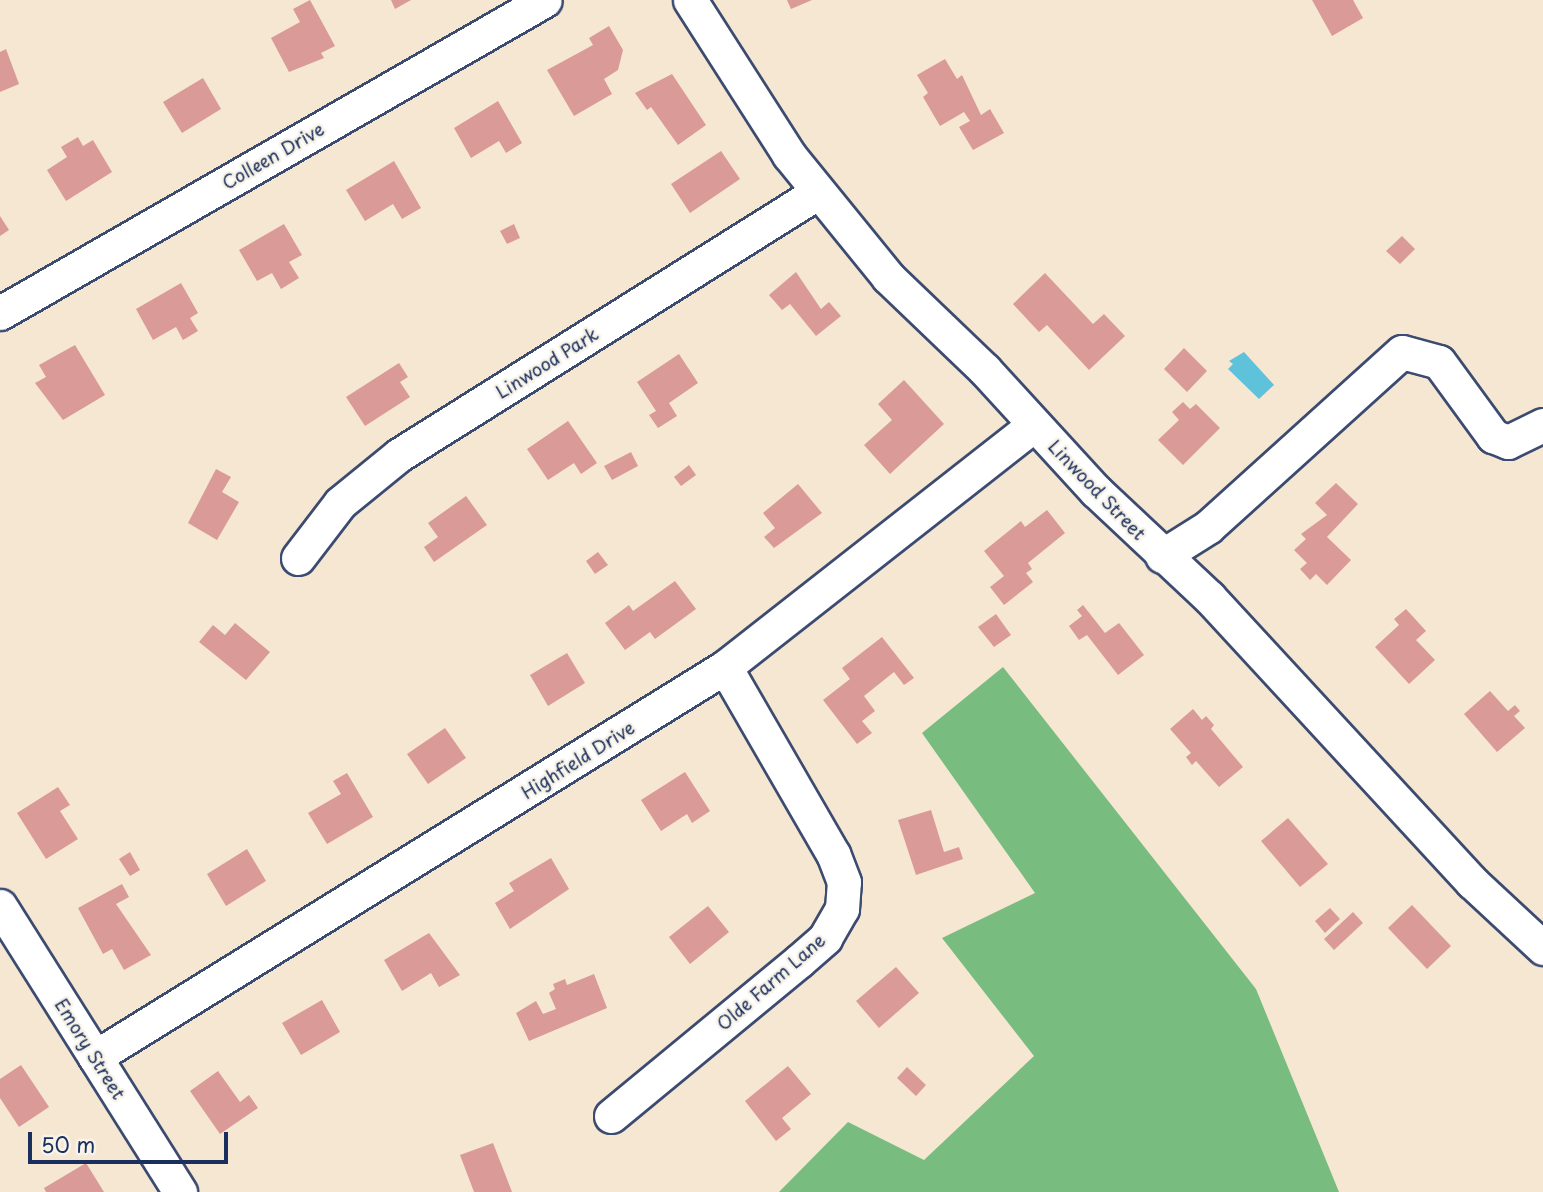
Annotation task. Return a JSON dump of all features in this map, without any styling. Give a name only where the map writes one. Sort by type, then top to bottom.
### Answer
[{"type":"street","name":"Colleen Drive","points":[[0,313],[545,0]]},
{"type":"street","name":"Linwood Street","points":[[690,0],[817,193],[888,277],[985,370],[1034,425],[1162,556],[1209,597],[1472,882],[1543,948]]},
{"type":"street","name":"Linwood Park","points":[[298,558],[340,503],[399,456],[817,193]]},
{"type":"street","points":[[1162,556],[1208,527],[1402,352],[1439,362],[1493,436],[1508,442],[1543,425]]},
{"type":"street","name":"Highfield Drive","points":[[95,1057],[725,667],[1034,425]]},
{"type":"street","name":"Olde Farm Lane","points":[[611,1116],[808,954],[831,931],[842,909],[844,882],[833,854],[725,667]]},
{"type":"street","name":"Emory Street","points":[[0,906],[180,1192]]},
{"type":"green space","points":[[1003,667],[1256,989],[1339,1192],[779,1192],[848,1122],[924,1160],[1034,1056],[942,938],[1035,893],[922,733]]},
{"type":"water","points":[[1244,352],[1274,385],[1259,399],[1228,369],[1233,364],[1229,361]]},
{"type":"building","points":[[310,0],[335,46],[321,53],[324,58],[289,72],[271,38],[300,22],[293,9]]},
{"type":"building","points":[[391,0],[411,0],[395,9]]},
{"type":"building","points":[[787,0],[812,0],[791,9]]},
{"type":"building","points":[[1312,0],[1353,0],[1363,18],[1332,36]]},
{"type":"building","points":[[609,26],[623,50],[618,70],[604,79],[612,94],[574,116],[547,70],[593,45],[589,38]]},
{"type":"building","points":[[6,49],[19,84],[0,92],[0,52]]},
{"type":"building","points":[[945,59],[957,79],[962,75],[981,115],[990,109],[1004,133],[973,150],[959,127],[970,121],[964,112],[940,126],[923,97],[928,93],[917,75]]},
{"type":"building","points":[[672,74],[706,125],[678,145],[651,107],[647,110],[635,93]]},
{"type":"building","points":[[203,78],[221,109],[182,133],[163,102]]},
{"type":"building","points":[[498,101],[522,143],[506,153],[499,141],[471,158],[454,128]]},
{"type":"building","points":[[78,137],[83,146],[93,140],[112,172],[66,201],[47,170],[67,157],[61,147]]},
{"type":"building","points":[[721,151],[740,179],[690,213],[671,184]]},
{"type":"building","points":[[394,161],[421,208],[402,219],[393,204],[365,221],[346,190]]},
{"type":"building","points":[[0,216],[9,230],[0,236]]},
{"type":"building","points":[[284,224],[302,255],[289,262],[299,278],[281,289],[272,273],[257,281],[239,250]]},
{"type":"building","points":[[514,224],[520,238],[507,244],[500,231]]},
{"type":"building","points":[[1402,236],[1415,249],[1400,264],[1386,251]]},
{"type":"building","points":[[796,272],[821,309],[829,302],[841,316],[816,336],[790,304],[782,310],[769,295]]},
{"type":"building","points":[[1045,273],[1093,324],[1104,314],[1125,336],[1089,370],[1047,325],[1039,332],[1013,304]]},
{"type":"building","points":[[181,283],[198,313],[190,318],[198,331],[183,340],[176,327],[153,340],[136,309]]},
{"type":"building","points":[[75,345],[105,395],[63,420],[35,383],[46,377],[39,365]]},
{"type":"building","points":[[1184,348],[1207,371],[1187,392],[1164,369]]},
{"type":"building","points":[[679,354],[698,383],[669,403],[677,416],[658,428],[649,415],[656,411],[637,382]]},
{"type":"building","points":[[399,363],[408,377],[400,382],[410,397],[365,426],[346,397]]},
{"type":"building","points":[[904,380],[944,424],[890,474],[864,445],[892,420],[878,404]]},
{"type":"building","points":[[1183,402],[1190,409],[1196,404],[1220,428],[1183,465],[1158,440],[1179,420],[1172,412]]},
{"type":"building","points":[[568,421],[597,463],[581,474],[574,463],[548,480],[527,449]]},
{"type":"building","points":[[631,452],[638,466],[612,480],[604,466]]},
{"type":"building","points":[[689,465],[696,475],[681,486],[674,477]]},
{"type":"building","points":[[216,469],[231,477],[222,492],[239,502],[217,540],[188,523]]},
{"type":"building","points":[[1336,483],[1358,504],[1327,537],[1351,560],[1327,585],[1316,574],[1310,580],[1300,569],[1307,563],[1294,550],[1306,539],[1301,534],[1327,515],[1315,503]]},
{"type":"building","points":[[798,484],[822,513],[774,548],[764,537],[775,528],[763,513]]},
{"type":"building","points":[[466,496],[487,525],[434,562],[424,547],[438,537],[428,523]]},
{"type":"building","points":[[1047,510],[1065,533],[1028,563],[1032,569],[1026,573],[1033,582],[1004,605],[990,587],[1004,576],[984,551],[1021,521],[1025,527]]},
{"type":"building","points":[[598,552],[608,565],[595,574],[586,561]]},
{"type":"building","points":[[675,581],[696,609],[655,639],[650,632],[625,650],[605,623],[629,605],[633,611]]},
{"type":"building","points":[[1083,605],[1105,633],[1119,623],[1144,655],[1118,675],[1087,635],[1079,640],[1069,626],[1082,616],[1077,610]]},
{"type":"building","points":[[1406,609],[1426,631],[1416,640],[1435,660],[1409,684],[1375,647],[1399,625],[1394,619]]},
{"type":"building","points":[[996,614],[1011,635],[994,647],[978,627]]},
{"type":"building","points":[[235,623],[270,652],[246,680],[199,642],[213,625],[225,635]]},
{"type":"building","points":[[882,637],[914,678],[904,685],[894,672],[864,696],[875,711],[862,721],[872,733],[857,744],[823,700],[850,679],[842,668]]},
{"type":"building","points":[[567,653],[585,683],[548,706],[530,675]]},
{"type":"building","points":[[1490,691],[1508,711],[1515,705],[1520,711],[1514,716],[1525,728],[1497,752],[1464,714]]},
{"type":"building","points":[[1193,709],[1202,720],[1206,716],[1214,725],[1211,729],[1243,767],[1219,787],[1196,761],[1192,765],[1186,757],[1191,753],[1170,729]]},
{"type":"building","points":[[445,728],[466,758],[428,784],[407,754]]},
{"type":"building","points":[[685,772],[710,811],[692,823],[687,814],[661,831],[641,800]]},
{"type":"building","points":[[347,773],[373,817],[327,844],[308,813],[341,794],[333,781]]},
{"type":"building","points":[[58,787],[70,805],[60,811],[78,839],[46,859],[17,813]]},
{"type":"building","points":[[931,810],[944,852],[959,847],[963,859],[916,875],[898,820]]},
{"type":"building","points":[[1288,818],[1328,864],[1300,887],[1261,841]]},
{"type":"building","points":[[247,849],[266,881],[226,906],[207,874]]},
{"type":"building","points":[[130,852],[140,870],[130,876],[119,859]]},
{"type":"building","points":[[551,858],[569,889],[510,929],[495,903],[514,891],[509,883]]},
{"type":"building","points":[[122,884],[129,897],[116,904],[151,955],[124,970],[112,949],[103,954],[78,908]]},
{"type":"building","points":[[1412,905],[1451,946],[1427,969],[1388,928]]},
{"type":"building","points":[[708,906],[729,932],[690,964],[669,937]]},
{"type":"building","points":[[1330,908],[1340,919],[1325,933],[1315,921]]},
{"type":"building","points":[[1353,912],[1363,923],[1334,950],[1324,939]]},
{"type":"building","points":[[429,933],[460,975],[439,987],[431,973],[402,991],[384,960]]},
{"type":"building","points":[[896,967],[919,993],[879,1028],[856,1001]]},
{"type":"building","points":[[594,974],[607,1008],[529,1041],[516,1013],[536,1001],[543,1014],[556,1009],[549,993],[555,989],[553,984],[565,979],[567,985]]},
{"type":"building","points":[[322,1000],[340,1032],[301,1055],[282,1023]]},
{"type":"building","points":[[21,1065],[49,1107],[19,1127],[0,1098],[0,1079]]},
{"type":"building","points":[[788,1066],[811,1094],[782,1118],[791,1129],[776,1141],[745,1101]]},
{"type":"building","points":[[907,1067],[926,1085],[916,1096],[897,1078]]},
{"type":"building","points":[[218,1071],[240,1102],[249,1095],[258,1108],[220,1134],[190,1091]]},
{"type":"building","points":[[493,1143],[512,1192],[474,1192],[460,1155]]},
{"type":"building","points":[[86,1163],[104,1192],[46,1192],[44,1188]]}]
